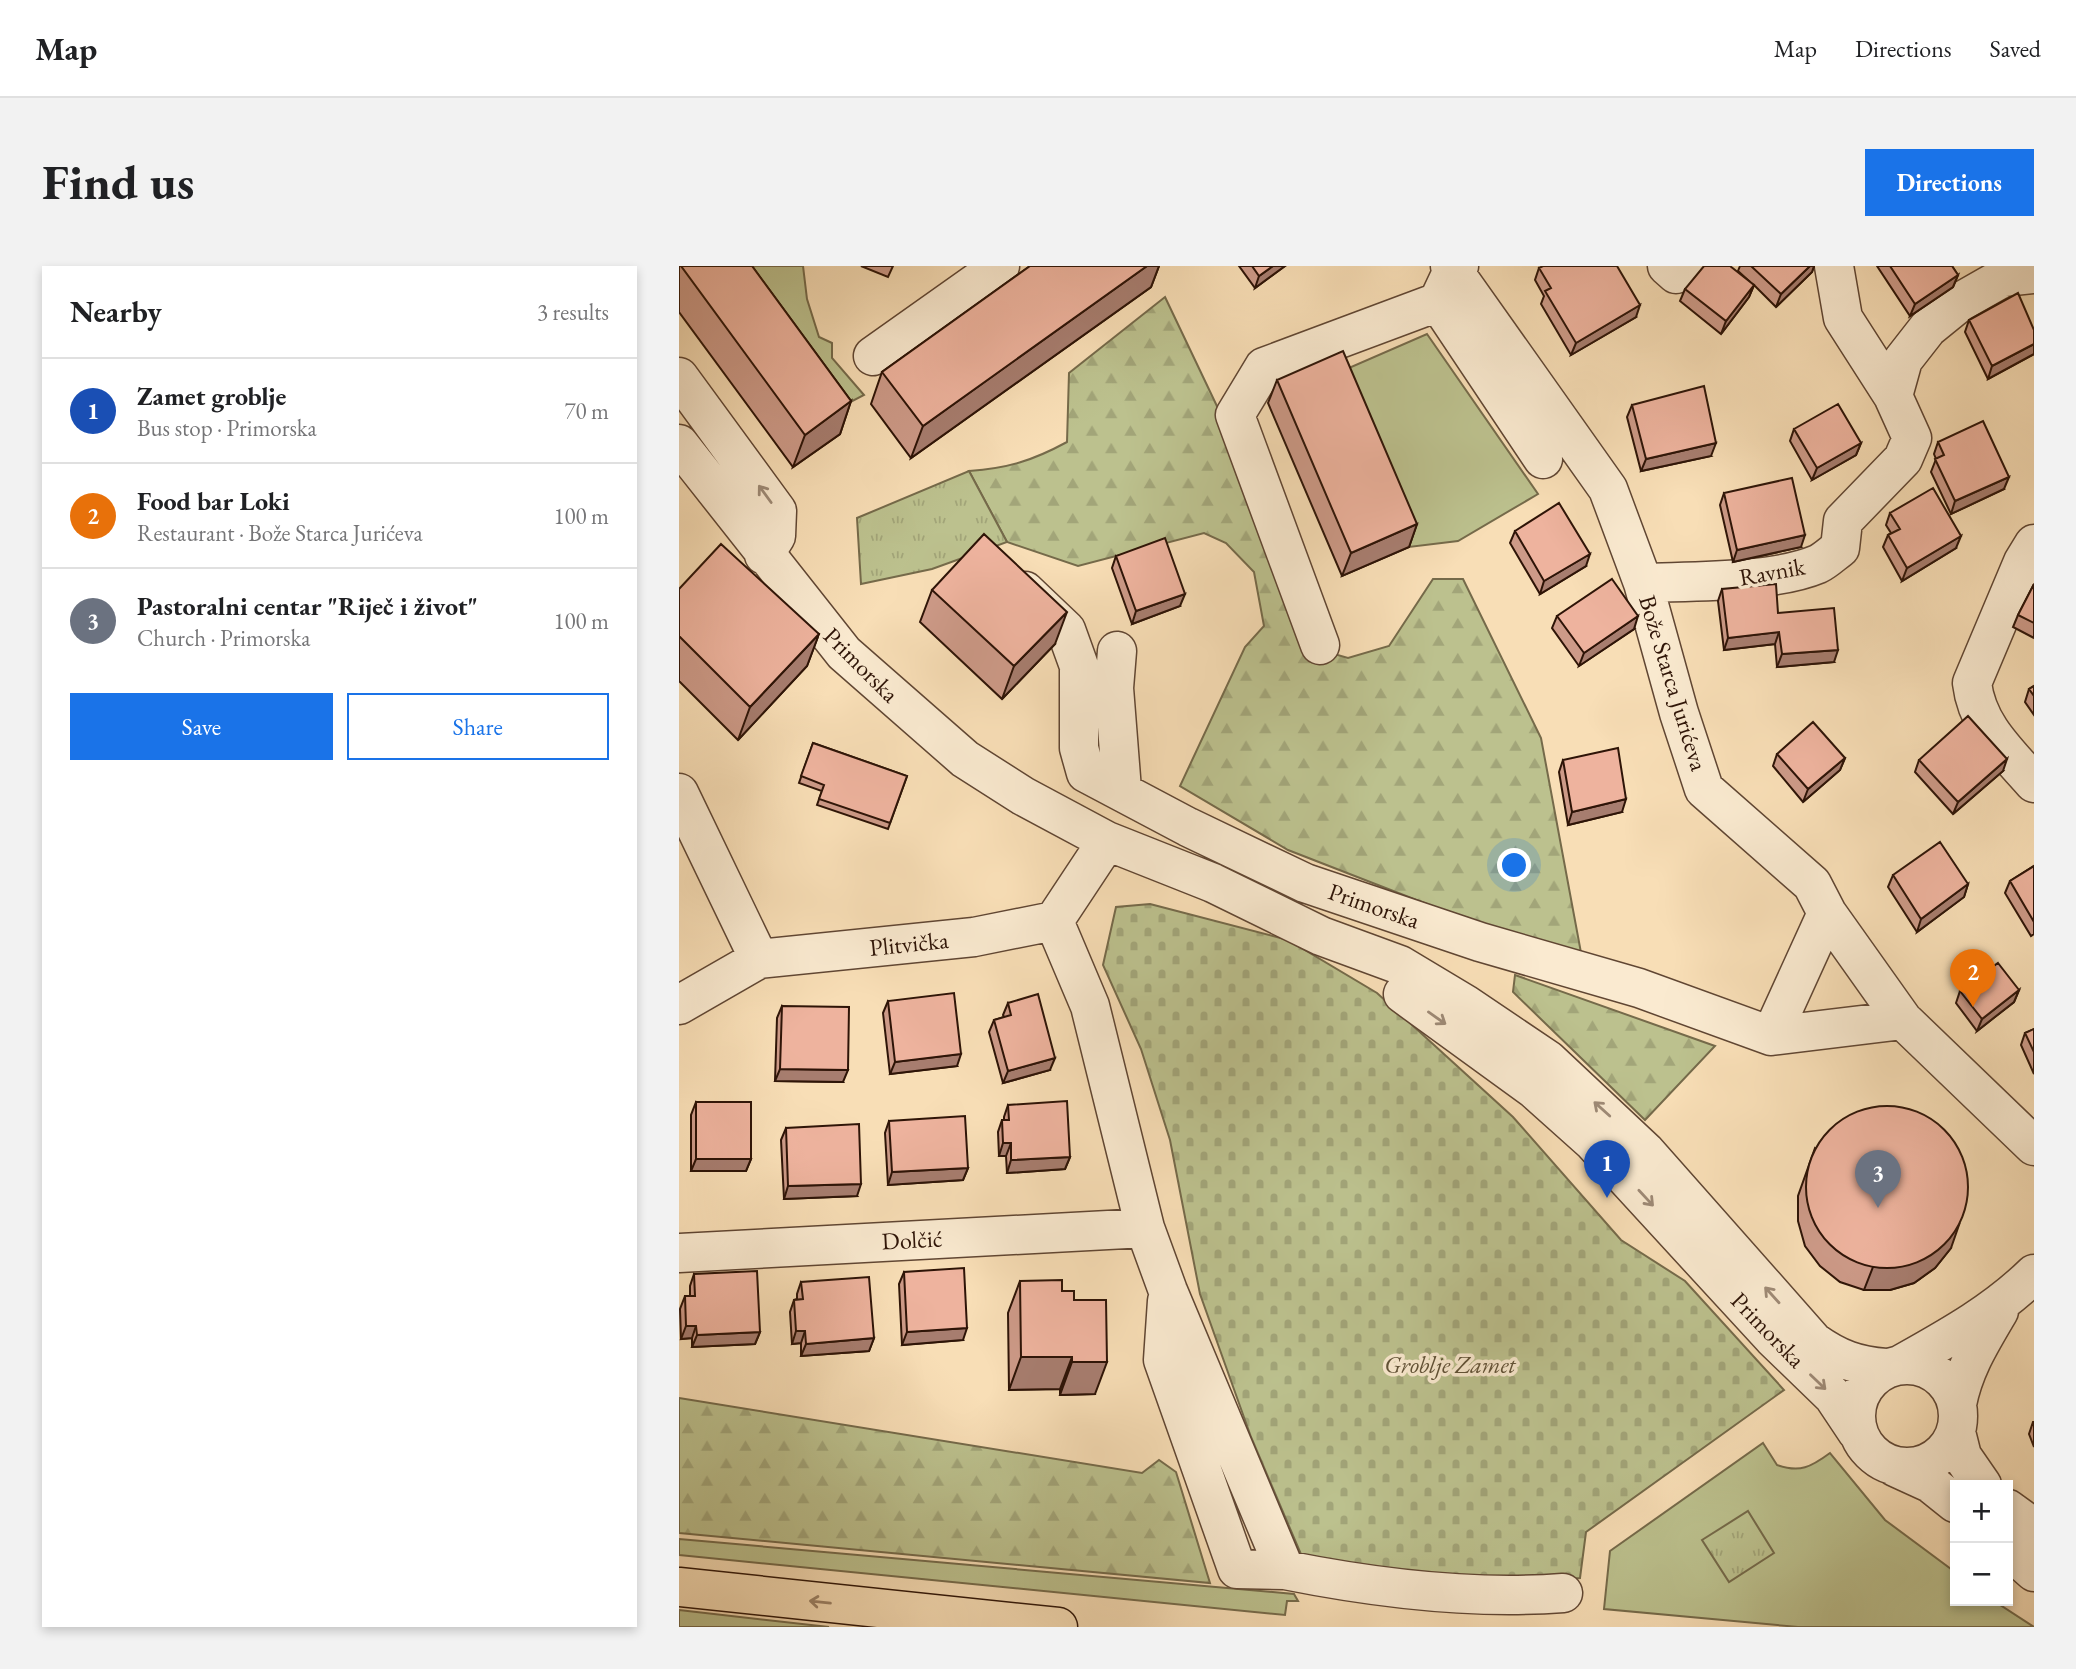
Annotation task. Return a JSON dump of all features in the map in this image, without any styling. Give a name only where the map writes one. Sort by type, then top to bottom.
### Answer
[{"type":"highway","points":[[679,1587],[1058,1627]]},
{"type":"street","points":[[873,356],[1000,266]]},
{"type":"street","points":[[1667,266],[1676,275],[1685,266]]},
{"type":"street","name":"Ravnik","points":[[1643,583],[1720,580],[1788,572],[1819,564],[1840,548],[1843,521],[1903,459],[1912,438],[1893,396],[1843,318],[1835,266]]},
{"type":"street","points":[[1893,396],[1903,360],[1928,328],[1960,302],[2004,277],[2034,274]]},
{"type":"street","points":[[1319,645],[1235,415],[1264,367],[1450,276],[1543,459]]},
{"type":"street","name":"Bože Starca Jurićeva","points":[[1450,276],[1608,489],[1643,583],[1679,713],[1704,789],[1812,884],[1827,913],[1903,1020],[2034,1146]]},
{"type":"street","points":[[679,377],[777,511],[776,536],[764,555]]},
{"type":"street","name":"Primorska","points":[[679,444],[764,555],[845,653],[914,717],[965,758],[1023,796],[1107,841],[1213,883],[1321,936],[1400,965],[1465,1004],[1548,1060],[1646,1152],[1814,1342],[1834,1356],[1853,1364],[1893,1367],[1915,1365],[1935,1374],[1951,1390],[1962,1456],[1979,1480]]},
{"type":"street","points":[[2034,544],[2023,562],[1972,683],[1974,703],[1983,724],[2034,783]]},
{"type":"street","name":"Primorska","points":[[1008,575],[1066,630],[1079,666],[1079,748],[1086,773],[1188,827],[1305,883],[1480,942],[1639,988],[1771,1036],[1903,1020]]},
{"type":"street","points":[[1117,650],[1114,688],[1122,790]]},
{"type":"street","points":[[679,793],[758,959]]},
{"type":"street","points":[[1107,841],[1054,921],[1090,1006],[1145,1227],[1168,1292],[1285,1570],[1335,1580],[1508,1597],[1563,1593]]},
{"type":"street","points":[[1771,1036],[1827,913]]},
{"type":"street","name":"Plitvička","points":[[679,1005],[758,959],[974,937],[1054,921]]},
{"type":"street","name":"Primorska","points":[[1321,936],[1525,1082],[1592,1141],[1773,1338],[1833,1396],[1865,1448],[1879,1460],[1930,1483],[1950,1499]]},
{"type":"street","name":"Dolčić","points":[[679,1253],[1145,1227]]},
{"type":"street","points":[[1857,1432],[1857,1402],[1873,1376],[1962,1331],[2004,1303],[2034,1275]]},
{"type":"street","points":[[1895,1466],[1910,1468],[1932,1461],[1949,1446],[1957,1418],[1962,1378],[2004,1303]]},
{"type":"street","points":[[2013,1513],[2034,1528]]},
{"type":"street","points":[[2013,1553],[2034,1572]]},
{"type":"green space","points":[[741,266],[803,266],[807,299],[819,337],[832,343],[832,358],[864,395],[841,407]]},
{"type":"green space","points":[[1165,297],[1225,423],[1320,650],[1348,658],[1389,646],[1433,579],[1463,579],[1541,738],[1582,958],[1437,908],[1288,850],[1180,786],[1245,647],[1264,626],[1254,572],[1226,543],[1204,533],[1078,566],[1007,542],[969,471],[1019,462],[1067,442],[1069,373]]},
{"type":"green space","points":[[1427,334],[1538,494],[1458,541],[1409,547],[1335,374]]},
{"type":"green space","points":[[969,471],[1007,542],[932,569],[861,584],[857,518]]},
{"type":"green space","name":"Groblje Zamet","points":[[1150,904],[1288,940],[1377,993],[1513,1117],[1621,1240],[1685,1281],[1784,1390],[1586,1532],[1580,1578],[1513,1585],[1306,1566],[1251,1437],[1200,1294],[1170,1140],[1141,1049],[1103,965],[1116,907]]},
{"type":"green space","points":[[1515,975],[1715,1046],[1645,1120],[1513,992]]},
{"type":"green space","points":[[679,1398],[1142,1473],[1159,1460],[1176,1472],[1210,1583],[679,1533]]},
{"type":"green space","points":[[1763,1443],[1777,1465],[1792,1468],[1811,1465],[1830,1453],[1885,1520],[1950,1568],[1950,1606],[2002,1606],[2034,1627],[1798,1627],[1604,1609],[1610,1551]]},
{"type":"green space","points":[[1748,1511],[1774,1553],[1729,1582],[1702,1540]]},
{"type":"green space","points":[[679,1539],[1294,1594],[1298,1601],[1287,1601],[1285,1615],[679,1555]]},
{"type":"green space","points":[[679,1610],[829,1627],[679,1627]]},
{"type":"building","points":[[681,266],[752,266],[851,401],[805,435]]},
{"type":"building","points":[[1030,266],[1147,266],[923,426],[882,372]]},
{"type":"building","points":[[1252,266],[1273,266],[1259,276]]},
{"type":"building","points":[[1617,266],[1640,305],[1576,343],[1545,291],[1551,288],[1539,268]]},
{"type":"building","points":[[1704,266],[1730,266],[1754,285],[1726,321],[1685,289]]},
{"type":"building","points":[[1751,266],[1810,266],[1781,294]]},
{"type":"building","points":[[1890,266],[1952,266],[1958,275],[1915,304]]},
{"type":"building","points":[[2018,293],[2034,330],[2034,344],[1992,366],[1969,320]]},
{"type":"building","points":[[1343,351],[1417,524],[1351,553],[1277,380]]},
{"type":"building","points":[[1704,386],[1716,443],[1646,459],[1632,405]]},
{"type":"building","points":[[1838,404],[1861,443],[1817,468],[1794,429]]},
{"type":"building","points":[[1983,421],[2009,477],[1955,501],[1935,459],[1944,455],[1938,442]]},
{"type":"building","points":[[1792,478],[1805,535],[1737,550],[1724,493]]},
{"type":"building","points":[[1933,488],[1961,536],[1907,568],[1888,535],[1900,529],[1890,513]]},
{"type":"building","points":[[1559,503],[1590,554],[1544,581],[1515,531]]},
{"type":"building","points":[[984,534],[1067,612],[1014,666],[932,590]]},
{"type":"building","points":[[1165,538],[1185,594],[1136,611],[1116,556]]},
{"type":"building","points":[[721,544],[819,634],[750,707],[679,636],[679,589]]},
{"type":"building","points":[[1612,579],[1638,616],[1584,653],[1557,616]]},
{"type":"building","points":[[1776,584],[1778,613],[1834,608],[1838,650],[1782,654],[1779,632],[1728,638],[1722,589]]},
{"type":"building","points":[[2034,584],[2034,623],[2018,615]]},
{"type":"building","points":[[1968,716],[2007,759],[1958,802],[1919,760]]},
{"type":"building","points":[[1813,722],[1845,758],[1808,789],[1777,754]]},
{"type":"building","points":[[813,743],[907,776],[890,823],[819,799],[824,785],[801,776]]},
{"type":"building","points":[[1618,748],[1626,799],[1572,812],[1563,760]]},
{"type":"building","points":[[1940,842],[1968,884],[1921,919],[1893,875]]},
{"type":"building","points":[[2034,866],[2034,922],[2010,881]]},
{"type":"building","points":[[1998,963],[2019,990],[1982,1019],[1960,991]]},
{"type":"building","points":[[954,993],[961,1054],[895,1062],[888,1001]]},
{"type":"building","points":[[1038,994],[1055,1058],[1008,1071],[994,1020],[1011,1015],[1008,1003]]},
{"type":"building","points":[[782,1006],[849,1007],[848,1070],[780,1069]]},
{"type":"building","points":[[2034,1029],[2034,1052],[2025,1033]]},
{"type":"building","points":[[1067,1101],[1070,1157],[1011,1160],[1011,1143],[1003,1143],[1002,1120],[1009,1120],[1008,1105]]},
{"type":"building","points":[[696,1102],[751,1102],[751,1159],[696,1159]]},
{"type":"building","points":[[1887,1106],[1918,1113],[1944,1130],[1961,1156],[1968,1187],[1961,1218],[1944,1244],[1918,1261],[1887,1268],[1856,1261],[1830,1244],[1813,1218],[1806,1187],[1813,1156],[1830,1130],[1856,1113]]},
{"type":"building","points":[[965,1116],[968,1168],[892,1172],[889,1121]]},
{"type":"building","points":[[859,1124],[861,1184],[788,1186],[786,1128]]},
{"type":"building","points":[[964,1268],[967,1328],[907,1332],[904,1272]]},
{"type":"building","points":[[757,1271],[760,1332],[697,1335],[696,1326],[686,1326],[685,1296],[695,1296],[694,1274]]},
{"type":"building","points":[[869,1277],[874,1338],[806,1344],[805,1331],[796,1331],[794,1300],[803,1299],[801,1282]]},
{"type":"building","points":[[1062,1280],[1062,1291],[1074,1291],[1074,1300],[1106,1300],[1107,1362],[1072,1362],[1072,1357],[1021,1357],[1020,1281]]},
{"type":"place","name":"Food bar Loki","points":[[1973,1007]]},
{"type":"place","name":"Zamet groblje","points":[[1607,1198]]},
{"type":"place","name":"Pastoralni centar \"Riječ i život\"","points":[[1878,1208]]}]
